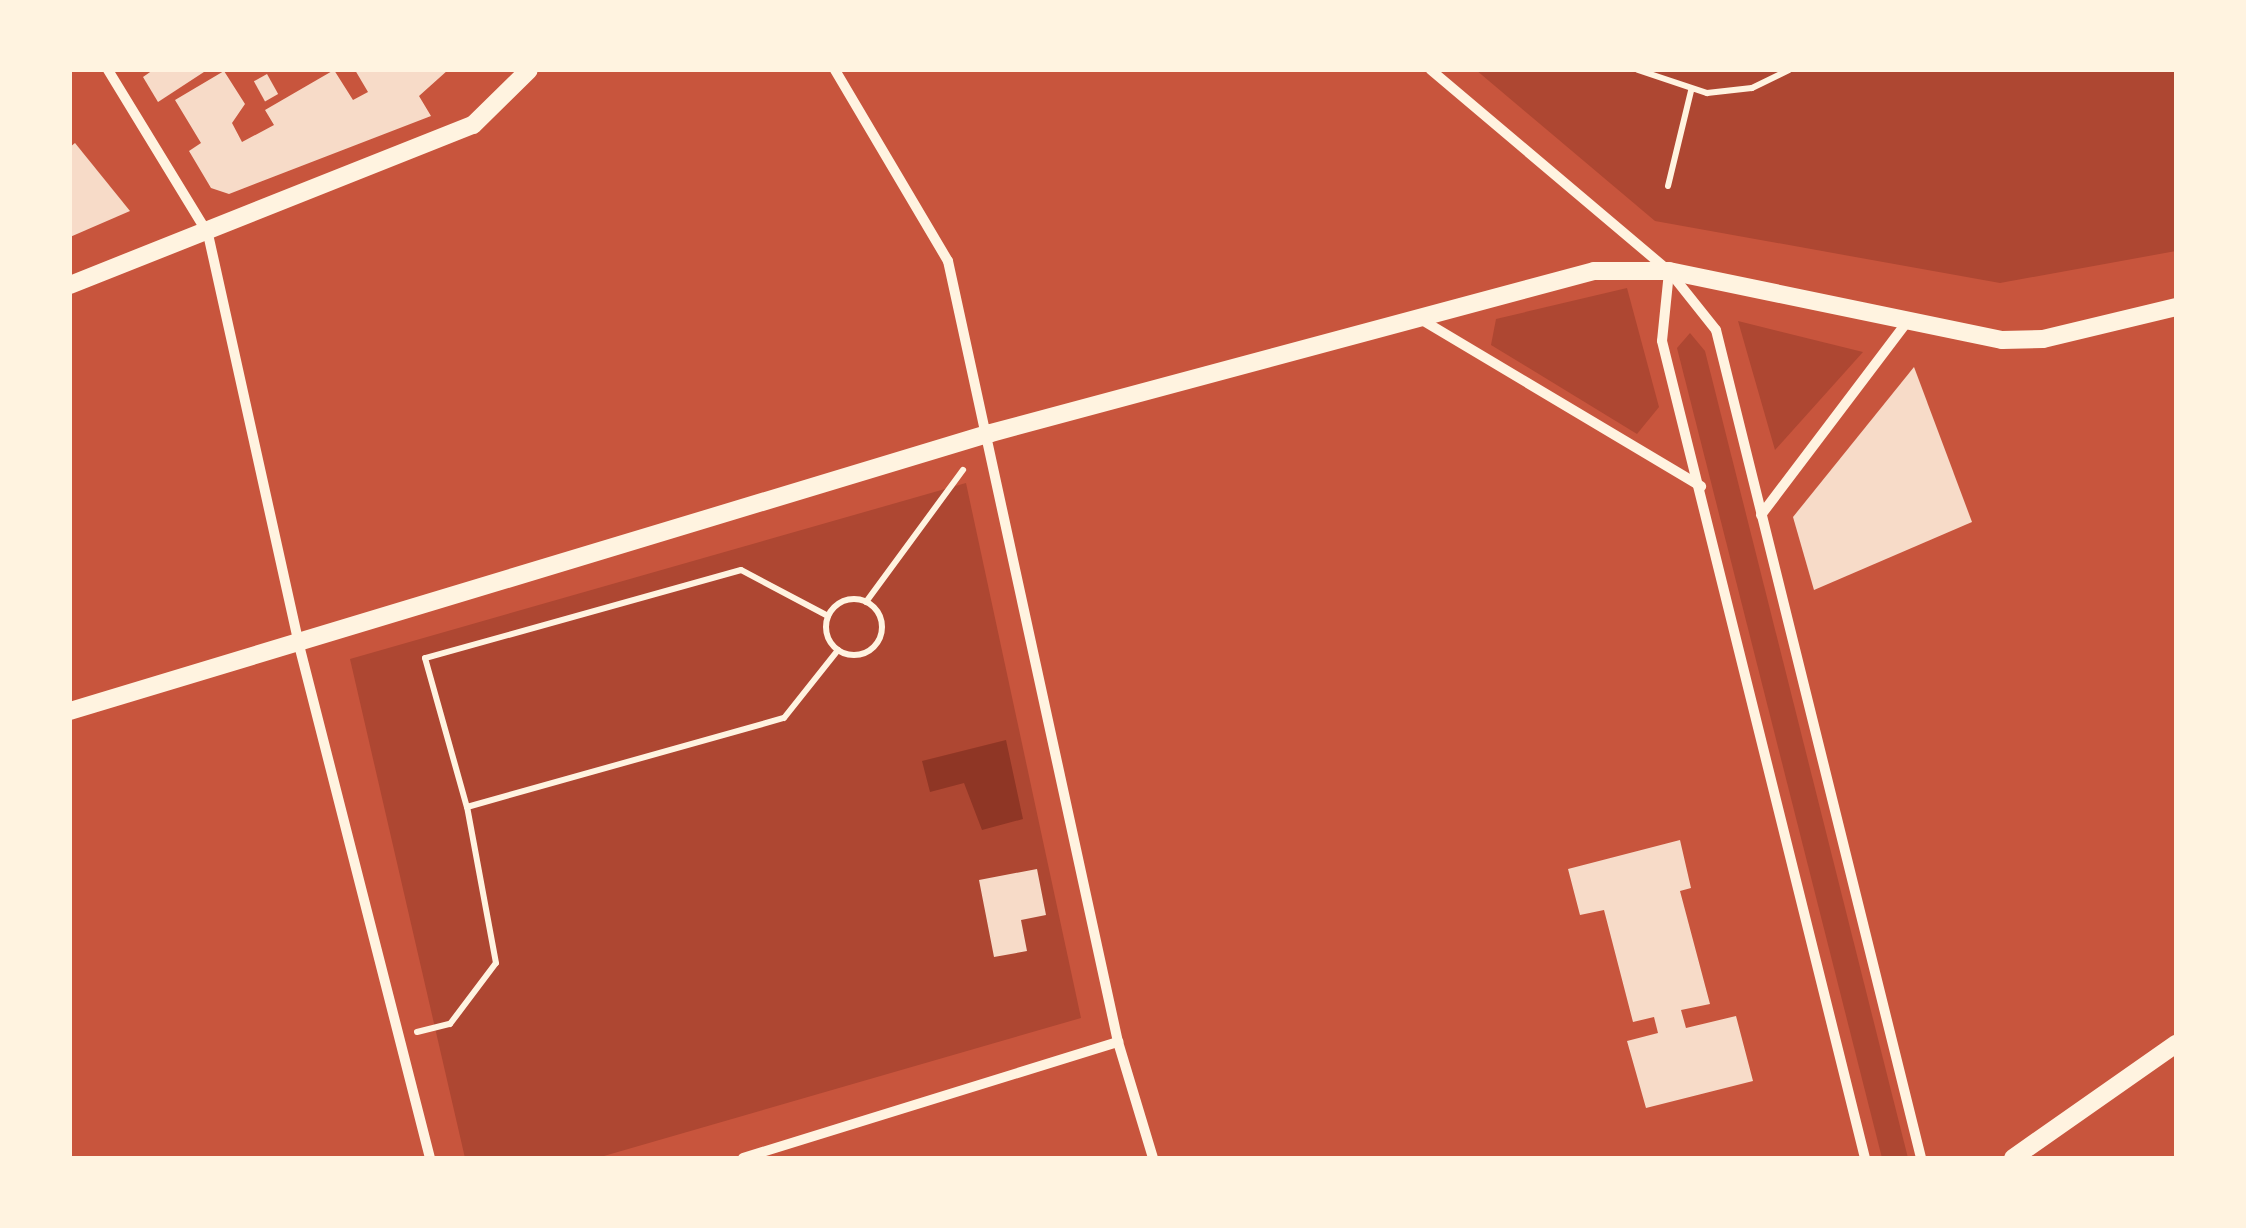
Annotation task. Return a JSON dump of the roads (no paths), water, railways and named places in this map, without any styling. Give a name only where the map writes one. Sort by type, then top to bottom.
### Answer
[{"type":"street","points":[[108,70],[208,234],[299,645],[430,1158]]},
{"type":"street","points":[[70,285],[208,234],[473,125],[529,70]]},
{"type":"street","points":[[835,70],[948,261],[990,433],[1118,1042],[1153,1158]]},
{"type":"street","points":[[1431,70],[1669,270],[1716,330],[1920,1158]]},
{"type":"street","points":[[1669,270],[1662,342],[1865,1158]]},
{"type":"street","points":[[70,711],[299,645],[990,433],[1594,271],[1669,270],[1908,322],[2043,340],[2176,306]]},
{"type":"street","points":[[1422,320],[1700,486]]},
{"type":"street","points":[[1761,515],[1908,322]]},
{"type":"street","points":[[743,1158],[1118,1042]]},
{"type":"street","points":[[2014,1158],[2176,1044]]}]
